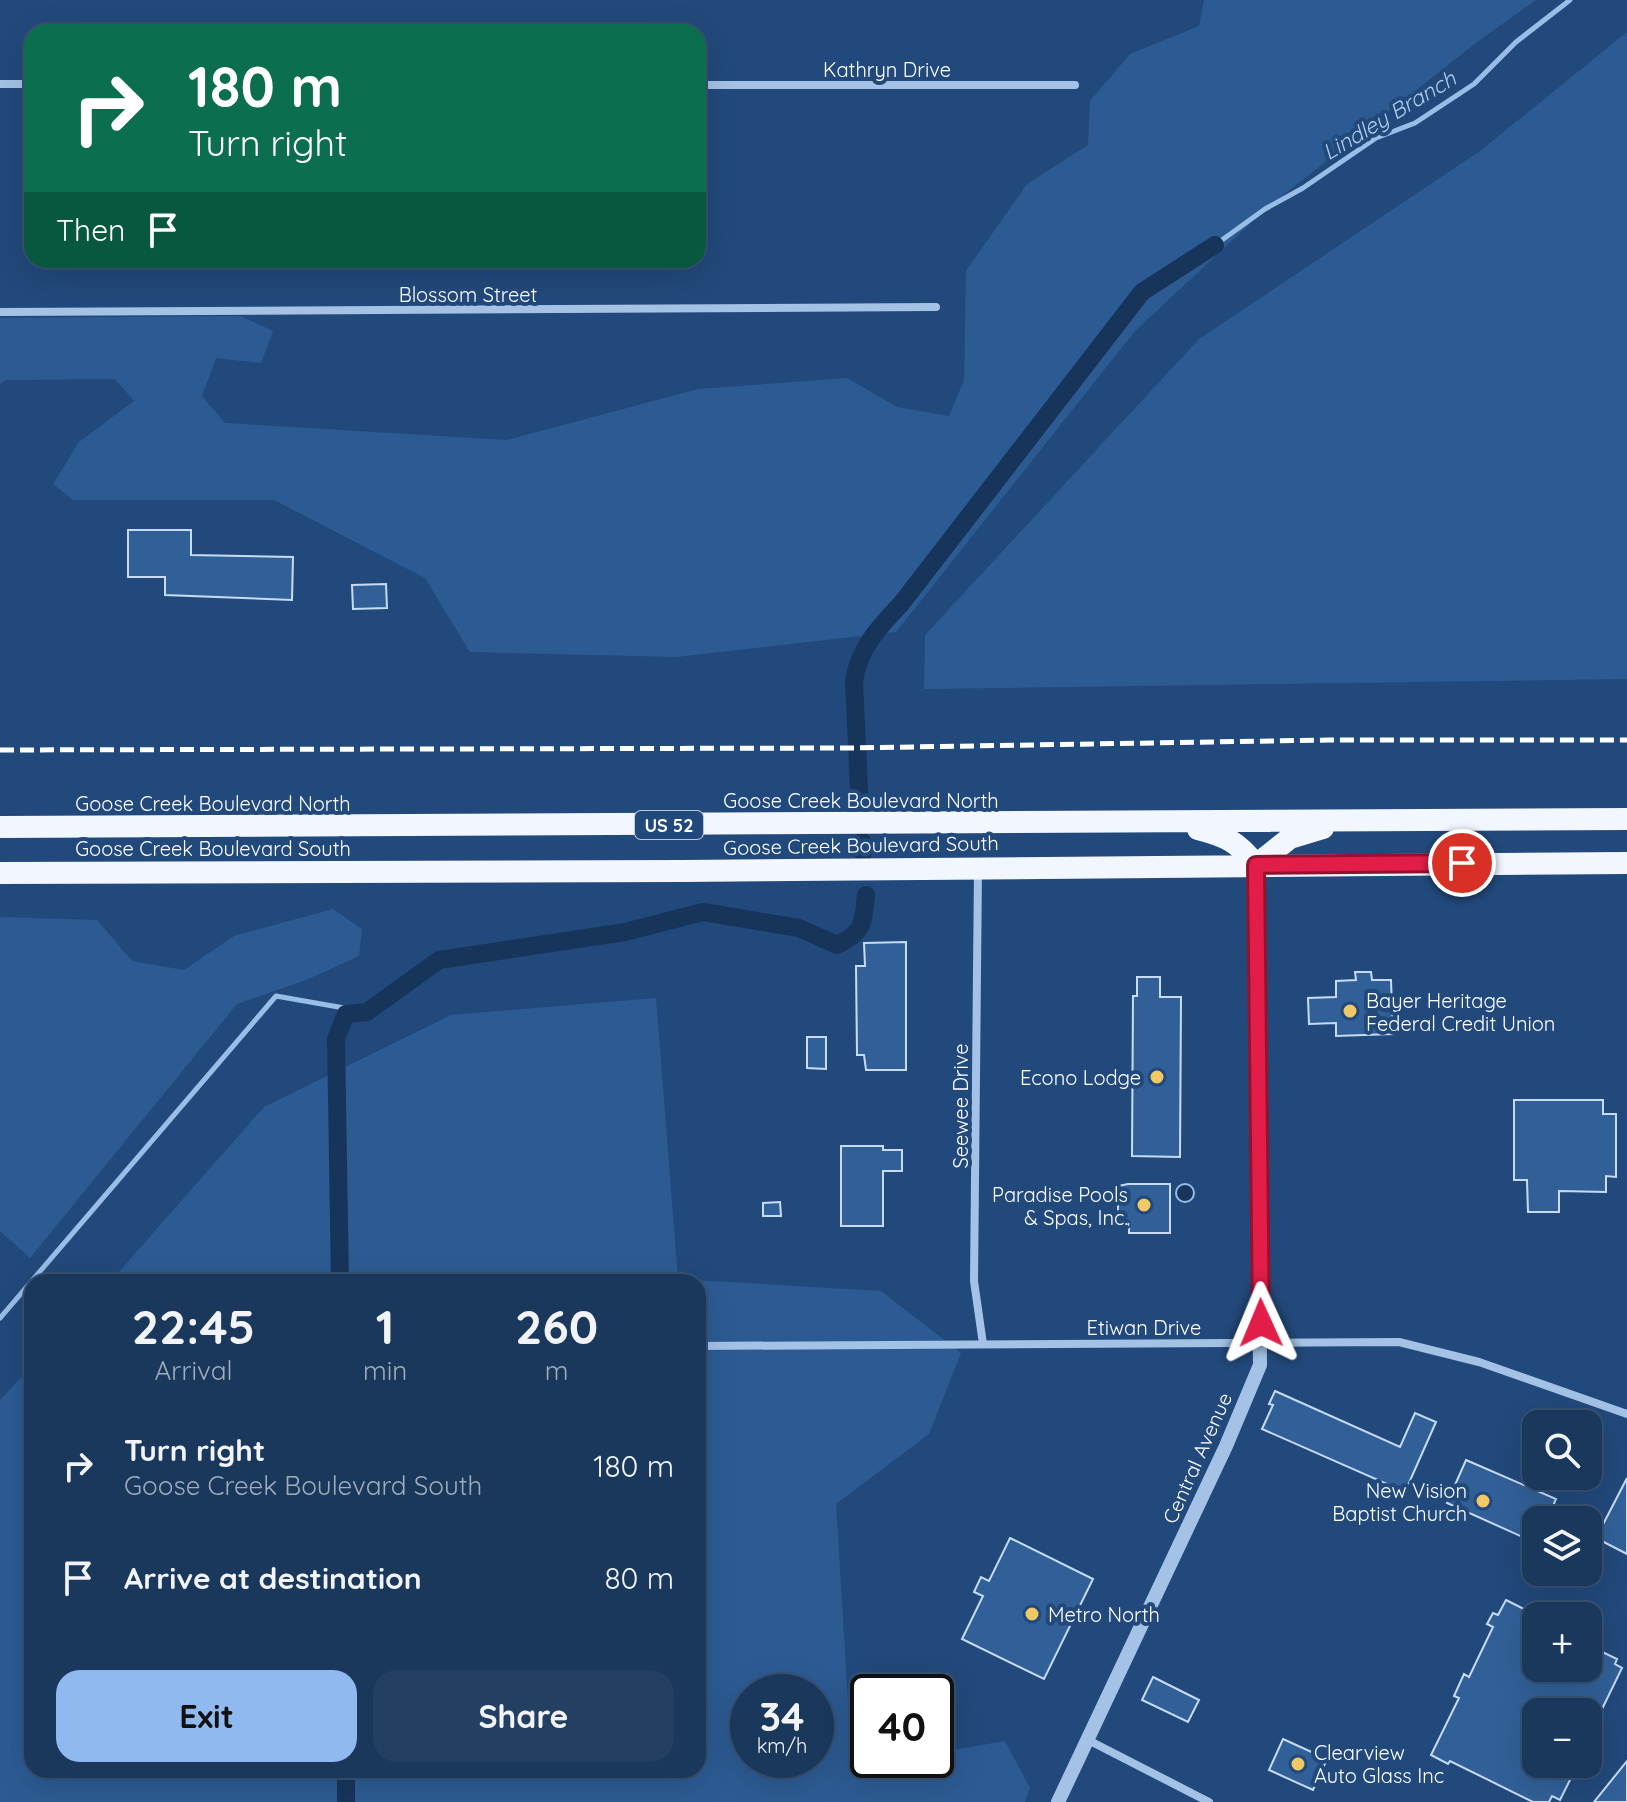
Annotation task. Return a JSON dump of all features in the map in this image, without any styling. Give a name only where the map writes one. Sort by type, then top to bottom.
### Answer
[{"type":"highway","name":"Goose Creek Boulevard North","points":[[0,827],[1627,819]]},
{"type":"highway","points":[[1166,822],[1226,836],[1256,865],[1290,838],[1339,821]]},
{"type":"highway","points":[[0,859],[57,873]]},
{"type":"highway","name":"Goose Creek Boulevard South","points":[[0,873],[1627,863]]},
{"type":"street","points":[[0,84],[24,84]]},
{"type":"street","name":"Kathryn Drive","points":[[706,85],[1075,85]]},
{"type":"street","name":"Blossom Street","points":[[0,312],[936,307]]},
{"type":"street","name":"Central Avenue","points":[[1058,1802],[1230,1438],[1260,1365],[1256,865]]},
{"type":"street","name":"Seewee Drive","points":[[978,868],[974,1281],[983,1344]]},
{"type":"street","name":"Etiwan Drive","points":[[706,1346],[1399,1342],[1479,1362],[1627,1414]]},
{"type":"street","points":[[1088,1740],[1209,1802]]},
{"type":"shaded area","points":[[1204,0],[1536,0],[1477,42],[1267,208],[1135,331],[896,632],[677,657],[470,652],[425,578],[274,500],[73,500],[53,484],[79,442],[134,401],[115,379],[5,380],[0,385],[0,318],[240,316],[273,331],[261,363],[216,358],[202,396],[225,423],[507,440],[698,389],[847,378],[897,407],[949,416],[964,380],[966,271],[1027,184],[1088,145],[1090,101],[1130,54],[1199,26]]},
{"type":"shaded area","points":[[1627,32],[1627,679],[924,689],[925,635],[1199,339],[1480,151]]},
{"type":"shaded area","points":[[333,909],[362,929],[359,956],[306,980],[237,1004],[30,1258],[0,1231],[0,917],[97,920],[132,961],[184,970],[234,936]]},
{"type":"shaded area","points":[[656,998],[678,1274],[117,1274],[264,1107],[451,1015]]},
{"type":"shaded area","points":[[1181,1184],[1189,1184],[1194,1193],[1192,1200],[1181,1202],[1176,1197],[1176,1189]]},
{"type":"shaded area","points":[[706,1281],[881,1291],[961,1353],[929,1434],[836,1504],[850,1778],[954,1778],[954,1750],[1005,1741],[1030,1788],[1025,1802],[0,1802],[0,1400],[24,1374],[24,1778],[706,1778]]},
{"type":"building","points":[[128,530],[191,530],[191,555],[293,557],[292,600],[165,595],[165,577],[128,577]]},
{"type":"building","points":[[386,584],[387,608],[353,609],[352,585]]},
{"type":"building","points":[[906,942],[906,1070],[866,1070],[864,1055],[857,1055],[856,966],[865,966],[864,943]]},
{"type":"building","name":"Bayer Heritage Federal Credit Union","points":[[1355,972],[1371,972],[1372,980],[1391,980],[1393,1034],[1336,1036],[1336,1023],[1309,1024],[1308,998],[1336,997],[1336,981],[1356,980]]},
{"type":"building","name":"Econo Lodge","points":[[1137,977],[1160,977],[1160,997],[1181,997],[1180,1157],[1132,1156],[1133,996],[1137,996]]},
{"type":"building","points":[[807,1037],[826,1037],[826,1069],[807,1068]]},
{"type":"building","points":[[1514,1100],[1603,1100],[1603,1114],[1616,1114],[1616,1177],[1606,1176],[1606,1192],[1559,1191],[1559,1212],[1528,1212],[1527,1180],[1514,1180]]},
{"type":"building","points":[[841,1146],[883,1146],[883,1150],[902,1150],[902,1171],[883,1171],[883,1226],[841,1226]]},
{"type":"building","name":"Paradise Pools & Spas, Inc.","points":[[1170,1184],[1170,1233],[1129,1233],[1129,1224],[1118,1224],[1118,1186]]},
{"type":"building","points":[[780,1202],[781,1216],[763,1216],[763,1203]]},
{"type":"building","points":[[1275,1391],[1400,1447],[1415,1413],[1436,1422],[1405,1492],[1262,1429],[1273,1405],[1269,1404]]},
{"type":"building","name":"New Vision Baptist Church","points":[[1466,1460],[1522,1484],[1522,1490],[1535,1490],[1556,1499],[1553,1506],[1522,1506],[1522,1537],[1447,1503]]},
{"type":"building","points":[[1627,1478],[1627,1554],[1602,1541],[1602,1526]]},
{"type":"building","points":[[1010,1538],[1093,1579],[1044,1679],[962,1639],[983,1596],[974,1592],[981,1577],[989,1581]]},
{"type":"building","points":[[1506,1600],[1522,1608],[1522,1682],[1602,1682],[1602,1652],[1617,1659],[1615,1664],[1622,1668],[1602,1709],[1602,1698],[1522,1698],[1522,1778],[1571,1778],[1560,1800],[1552,1796],[1549,1802],[1533,1802],[1450,1761],[1448,1764],[1431,1755],[1459,1698],[1454,1696],[1464,1674],[1469,1677],[1493,1627],[1487,1624],[1493,1613],[1498,1615]]},
{"type":"building","points":[[1153,1677],[1199,1700],[1188,1722],[1142,1700]]},
{"type":"building","points":[[1283,1739],[1327,1759],[1313,1790],[1269,1770]]},
{"type":"building","points":[[1627,1761],[1627,1802],[1594,1802]]},
{"type":"waterway","name":"Lindley Branch","points":[[1215,245],[1376,138],[1415,123],[1474,84],[1516,42],[1570,0]]},
{"type":"waterway","points":[[860,811],[854,681],[860,658],[871,639],[1142,292],[1215,245]]},
{"type":"waterway","points":[[862,841],[863,853]]},
{"type":"waterway","points":[[340,1274],[336,1039],[346,1014],[367,1012],[439,960],[625,932],[703,912],[799,928],[837,945],[852,936],[860,926],[866,895]]},
{"type":"waterway","points":[[38,1274],[276,996],[367,1012]]},
{"type":"waterway","points":[[0,1318],[24,1290]]},
{"type":"waterway","points":[[346,1778],[346,1802]]},
{"type":"railway","points":[[0,750],[851,748],[1329,740],[1627,740]]},
{"type":"place","name":"Bayer Heritage Federal Credit Union","points":[[1350,1011]]},
{"type":"place","name":"Econo Lodge","points":[[1157,1077]]},
{"type":"place","name":"Paradise Pools & Spas, Inc.","points":[[1144,1205]]},
{"type":"place","name":"New Vision Baptist Church","points":[[1483,1501]]},
{"type":"place","name":"Metro North","points":[[1032,1614]]},
{"type":"place","name":"Clearview Auto Glass Inc","points":[[1298,1764]]},
{"type":"route","points":[[1261,1323],[1256,865],[1462,863]]}]
